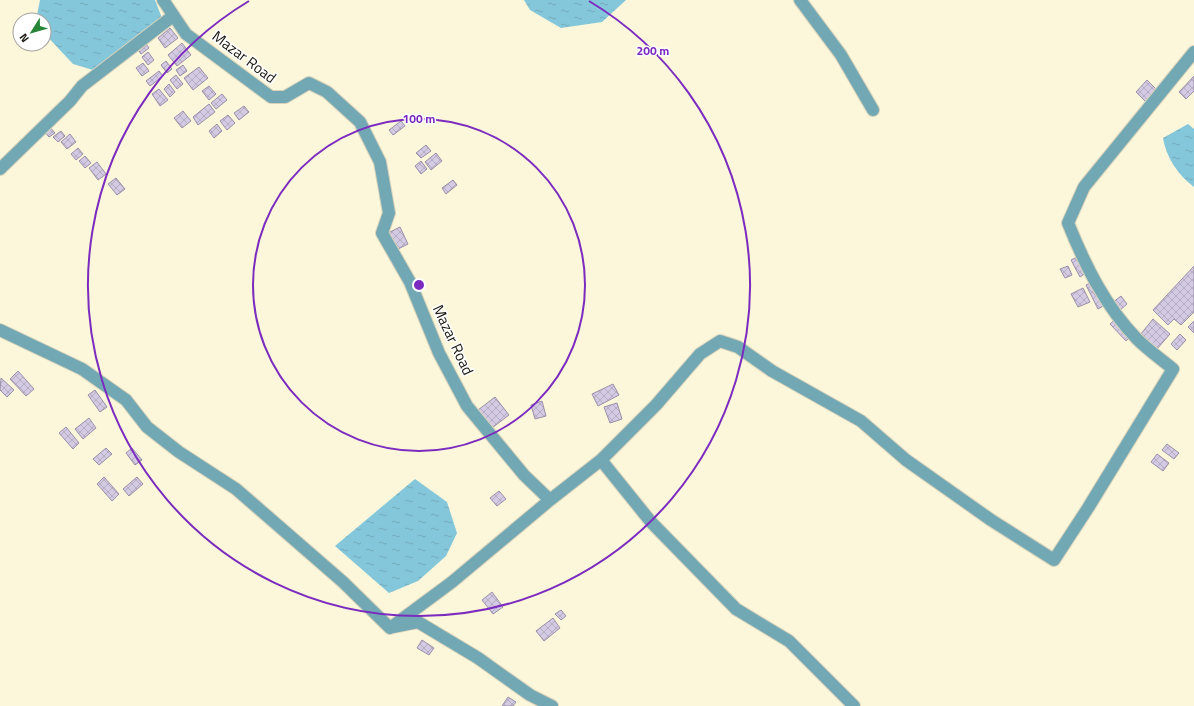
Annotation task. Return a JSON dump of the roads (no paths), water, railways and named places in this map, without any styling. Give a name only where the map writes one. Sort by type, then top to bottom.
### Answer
[{"type":"street","name":"Mazar Road","points":[[163,0],[186,34],[272,97],[285,97],[309,83],[327,92],[360,122],[380,162],[389,213],[382,233],[410,282],[439,353],[467,406],[524,475],[550,500]]},
{"type":"street","points":[[800,0],[841,55],[873,110]]},
{"type":"street","points":[[0,169],[70,101],[82,86],[173,16]]},
{"type":"street","points":[[390,628],[452,582],[550,500],[601,460],[656,405],[700,354],[720,342],[738,346],[772,371],[861,422],[906,460],[990,520],[1054,560],[1088,508],[1173,369],[1137,339],[1111,308],[1083,260],[1068,223],[1084,187],[1194,52]]},
{"type":"street","points":[[0,330],[82,369],[126,400],[147,427],[179,452],[236,488],[343,582],[390,628]]},
{"type":"street","points":[[601,460],[651,522],[736,609],[789,641],[854,706]]},
{"type":"street","points":[[390,628],[418,622],[478,658],[530,695],[552,706]]},
{"type":"water","points":[[40,0],[155,0],[162,18],[117,54],[93,70],[73,64],[52,42],[52,12],[38,12]]},
{"type":"water","points":[[524,0],[626,0],[602,22],[561,28],[530,10]]},
{"type":"water","points":[[1188,124],[1194,129],[1194,187],[1183,177],[1170,159],[1163,138]]},
{"type":"water","points":[[415,479],[447,502],[457,533],[446,556],[418,581],[389,593],[335,546]]}]
